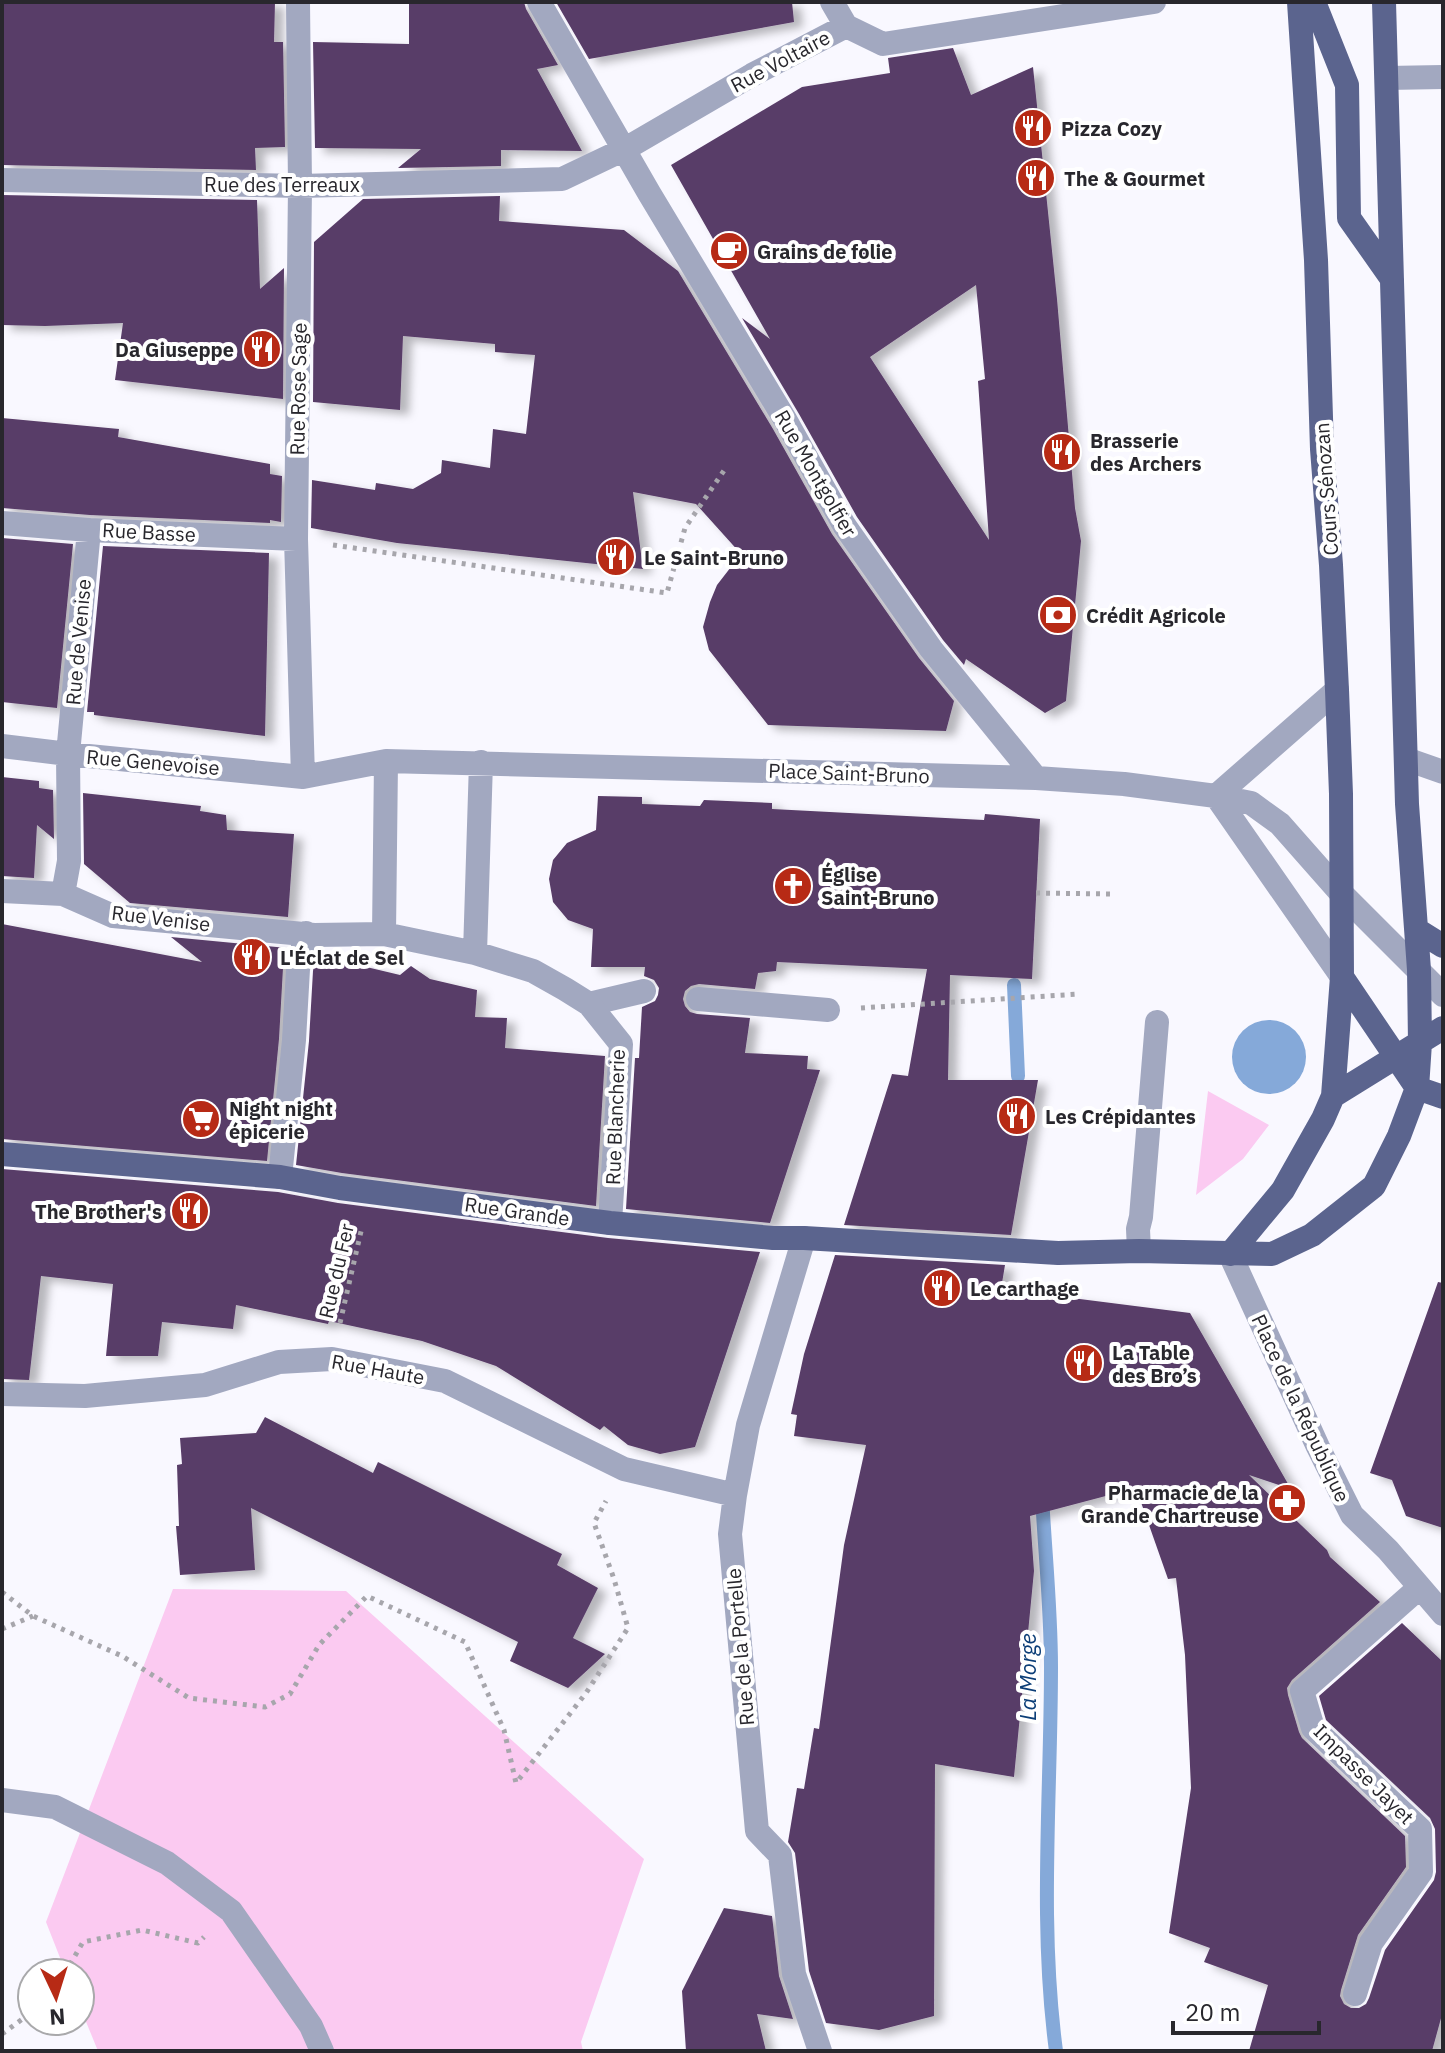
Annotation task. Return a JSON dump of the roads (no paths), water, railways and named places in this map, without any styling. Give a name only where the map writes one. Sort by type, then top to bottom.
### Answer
[{"type":"main road","name":"Cours Sénozan","points":[[1299,2],[1316,260],[1322,449],[1337,690],[1342,977]]},
{"type":"main road","points":[[1314,2],[1347,85],[1349,218],[1392,279]]},
{"type":"main road","points":[[1139,1251],[1272,1254],[1312,1235],[1374,1186],[1399,1136],[1417,1088],[1419,970],[1407,804],[1384,2]]},
{"type":"main road","points":[[1417,930],[1443,946]]},
{"type":"main road","points":[[1342,977],[1417,1088],[1443,1097]]},
{"type":"main road","points":[[1230,1254],[1283,1190],[1333,1096],[1342,977]]},
{"type":"main road","points":[[1333,1096],[1443,1028]]},
{"type":"main road","name":"Rue Grande","points":[[2,1154],[280,1177],[340,1188],[610,1223],[773,1238],[1058,1253],[1139,1251]]},
{"type":"street","name":"Rue Rose Sage","points":[[298,2],[300,186],[296,539],[303,777]]},
{"type":"street","name":"Rue Montgolfier","points":[[539,2],[844,525],[931,649],[1036,778]]},
{"type":"street","points":[[832,2],[846,26]]},
{"type":"street","name":"Rue Voltaire","points":[[562,179],[625,149],[752,75],[846,26],[883,44],[1154,2]]},
{"type":"street","points":[[1387,78],[1443,77]]},
{"type":"street","name":"Rue des Terreaux","points":[[2,180],[300,186],[562,179]]},
{"type":"street","name":"Rue Basse","points":[[2,523],[81,535],[296,539]]},
{"type":"street","name":"Rue de Venise","points":[[68,754],[81,535]]},
{"type":"street","points":[[1337,690],[1216,796],[1342,977]]},
{"type":"street","points":[[2,891],[63,894],[69,861],[68,754],[53,712]]},
{"type":"street","name":"Rue Genevoise","points":[[2,746],[303,777]]},
{"type":"street","points":[[1406,759],[1443,772]]},
{"type":"street","points":[[384,934],[386,761]]},
{"type":"street","name":"Place Saint-Bruno","points":[[303,777],[386,761],[481,762],[1036,778],[1124,784],[1216,796],[1251,803],[1280,824],[1340,892],[1443,995]]},
{"type":"street","points":[[280,1177],[298,969],[306,933],[384,934],[475,953],[481,762]]},
{"type":"street","name":"Rue Venise","points":[[63,894],[113,916],[306,933]]},
{"type":"street","name":"Rue Blancherie","points":[[475,953],[533,971],[589,1004],[621,1044],[610,1223]]},
{"type":"street","points":[[589,1004],[644,991]]},
{"type":"street","points":[[698,999],[828,1010]]},
{"type":"street","points":[[1139,1251],[1138,1229],[1157,1022]]},
{"type":"street","name":"Rue de la Portelle","points":[[804,1238],[748,1425],[730,1534],[757,1831],[780,1855],[794,1974],[820,2051]]},
{"type":"street","name":"Place de la République","points":[[1230,1254],[1298,1406],[1352,1515],[1388,1550],[1443,1614]]},
{"type":"street","name":"Rue Haute","points":[[2,1394],[85,1396],[205,1385],[279,1362],[332,1359],[445,1381],[624,1469],[735,1495]]},
{"type":"street","name":"Impasse Jayet","points":[[1355,1994],[1371,1943],[1421,1872],[1420,1829],[1313,1728],[1302,1691],[1419,1588]]},
{"type":"street","points":[[2,1800],[55,1807],[167,1863],[231,1911],[311,2026],[322,2051]]},
{"type":"water","points":[[1269,1020],[1290,1026],[1300,1036],[1306,1057],[1300,1078],[1290,1088],[1269,1094],[1248,1088],[1238,1078],[1232,1057],[1238,1036],[1248,1026]]},
{"type":"waterway","name":"La Morge","points":[[1014,985],[1018,1076]]},
{"type":"waterway","name":"La Morge","points":[[1042,1496],[1051,1646],[1048,1955],[1056,2051]]},
{"type":"place","name":"Pizza Cozy","points":[[1033,128]]},
{"type":"place","name":"The & Gourmet","points":[[1036,178]]},
{"type":"place","name":"Grains de folie","points":[[729,251]]},
{"type":"place","name":"Da Giuseppe","points":[[262,349]]},
{"type":"place","name":"Brasserie des Archers","points":[[1062,452]]},
{"type":"place","name":"Le Saint-Bruno","points":[[616,557]]},
{"type":"place","name":"Crédit Agricole","points":[[1058,615]]},
{"type":"place","name":"Église Saint-Bruno","points":[[793,886]]},
{"type":"place","name":"L'Éclat de Sel","points":[[252,957]]},
{"type":"place","name":"Les Crépidantes","points":[[1017,1116]]},
{"type":"place","name":"Night night épicerie","points":[[201,1119]]},
{"type":"place","name":"The Brother's","points":[[190,1211]]},
{"type":"place","name":"Le carthage","points":[[942,1288]]},
{"type":"place","name":"La Table des Bro’s","points":[[1084,1363]]},
{"type":"place","name":"Pharmacie de la Grande Chartreuse","points":[[1287,1503]]}]
